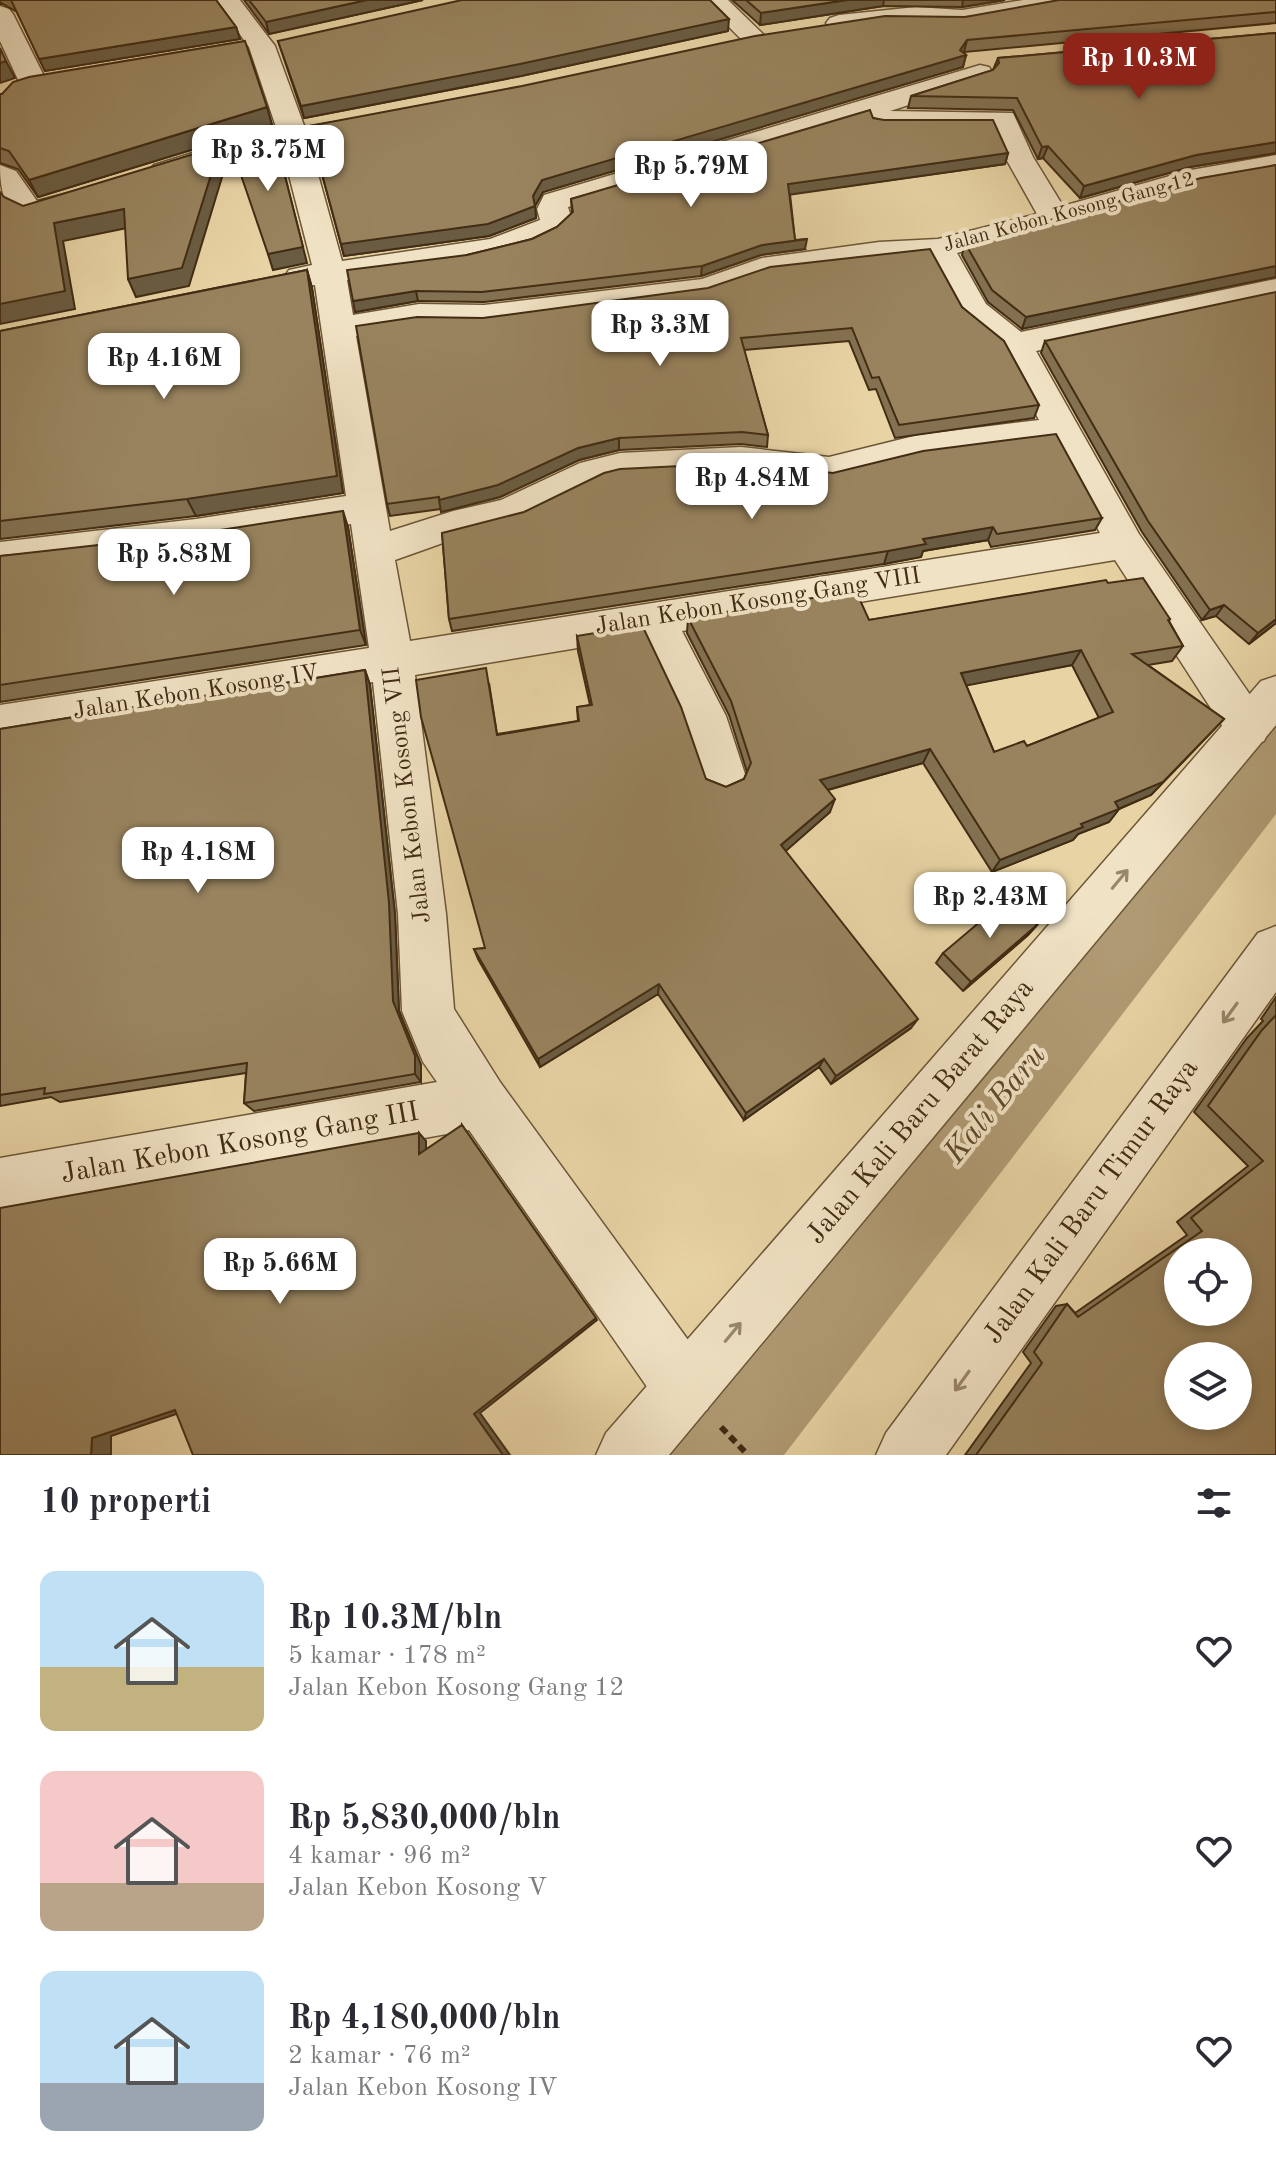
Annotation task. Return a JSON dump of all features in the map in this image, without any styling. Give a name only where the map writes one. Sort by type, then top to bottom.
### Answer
[{"type":"street","name":"Jalan Kebon Kosong VII","points":[[227,0],[262,46],[292,131],[329,271],[392,661],[422,914],[428,1011],[442,1043],[481,1101],[699,1403]]},
{"type":"street","points":[[714,0],[753,37]]},
{"type":"street","points":[[811,28],[883,17],[993,14],[1067,0]]},
{"type":"street","points":[[0,14],[22,88],[64,79]]},
{"type":"street","points":[[942,17],[976,56],[1019,157],[1055,219]]},
{"type":"street","points":[[722,44],[782,32]]},
{"type":"street","points":[[231,51],[292,39]]},
{"type":"street","points":[[824,123],[976,56]]},
{"type":"street","points":[[266,284],[329,271],[496,248],[555,223],[552,209],[555,201],[775,133],[824,123],[906,118],[1003,119]]},
{"type":"street","points":[[140,178],[292,131],[323,125]]},
{"type":"street","name":"Jalan Kebon Kosong Gang 12","points":[[340,328],[419,315],[484,316],[545,310],[707,288],[762,268],[879,252],[938,248],[1055,219],[1191,179],[1276,164]]},
{"type":"street","points":[[0,174],[10,178],[26,209],[32,212],[101,192]]},
{"type":"street","points":[[938,248],[973,311],[1015,344],[1125,544],[1262,711]]},
{"type":"street","points":[[1015,344],[1276,289]]},
{"type":"street","points":[[376,551],[453,525],[510,512],[593,472],[620,466],[741,460],[829,470],[918,448],[1022,433],[1061,431]]},
{"type":"street","points":[[0,557],[196,534],[369,507]]},
{"type":"street","name":"Jalan Kebon Kosong Gang VIII","points":[[392,661],[1125,544]]},
{"type":"street","points":[[656,618],[685,684],[704,716],[723,777]]},
{"type":"street","name":"Jalan Kebon Kosong IV","points":[[0,724],[392,661]]},
{"type":"street","name":"Jalan Kali Baru Barat Raya","points":[[628,1455],[699,1403],[1262,711]]},
{"type":"street","name":"Jalan Kali Baru Timur Raya","points":[[908,1455],[1276,950]]},
{"type":"street","name":"Jalan Kebon Kosong Gang III","points":[[0,1186],[481,1101]]},
{"type":"path","points":[[699,1403],[748,1455]]},
{"type":"building","points":[[11,0],[216,0],[236,27],[39,59]]},
{"type":"building","points":[[249,0],[367,0],[266,22]]},
{"type":"building","points":[[462,0],[710,0],[729,19],[520,64],[301,106],[278,41]]},
{"type":"building","points":[[746,0],[847,0],[761,13]]},
{"type":"building","points":[[1059,0],[1276,0],[1276,12],[967,40],[960,50],[966,55],[542,180],[533,196],[535,206],[488,224],[341,244],[309,126],[522,86],[755,36],[885,16],[965,17]]},
{"type":"building","points":[[1276,33],[1276,142],[1196,155],[1084,186],[1048,146],[1042,147],[1017,98],[911,96],[993,70],[999,63],[998,58]]},
{"type":"building","points":[[245,41],[267,107],[29,180],[9,151],[0,148],[0,94],[13,82]]},
{"type":"building","points":[[0,48],[6,61],[0,63]]},
{"type":"building","points":[[870,110],[873,118],[884,120],[993,120],[1008,153],[788,184],[795,240],[807,239],[762,245],[702,266],[482,292],[416,291],[353,301],[347,270],[467,255],[532,239],[557,227],[573,212],[571,199]]},
{"type":"building","points":[[274,133],[303,247],[268,254],[231,146]]},
{"type":"building","points":[[220,146],[182,268],[128,279],[124,209],[54,223],[65,291],[0,304],[0,192],[23,206]]},
{"type":"building","points":[[1276,165],[1276,266],[1026,317],[992,290],[965,243],[1030,229],[1029,226],[1201,178]]},
{"type":"building","points":[[930,249],[962,307],[1004,341],[1039,405],[899,425],[879,377],[872,378],[852,328],[741,338],[768,435],[742,432],[619,438],[578,448],[498,485],[439,500],[439,497],[387,504],[356,326],[417,317],[483,318],[708,288],[770,267]]},
{"type":"building","points":[[307,270],[337,476],[187,499],[0,521],[0,331]]},
{"type":"building","points":[[1276,292],[1276,619],[1258,633],[1224,605],[1210,610],[1148,521],[1045,341]]},
{"type":"building","points":[[1056,434],[1102,518],[997,534],[993,527],[923,539],[926,544],[888,551],[449,619],[442,533],[524,512],[604,473],[620,469],[742,463],[833,473],[923,451]]},
{"type":"building","points":[[343,511],[360,630],[0,685],[0,556],[188,535]]},
{"type":"building","points":[[1143,578],[1170,619],[1183,646],[1132,654],[1224,719],[1163,782],[1115,802],[1119,809],[1081,824],[1083,827],[1000,860],[930,749],[820,780],[835,799],[781,845],[918,1019],[836,1076],[824,1059],[746,1113],[659,984],[538,1059],[474,949],[485,948],[421,717],[416,680],[486,668],[497,735],[579,721],[577,707],[592,705],[577,636],[642,625],[681,707],[706,779],[726,787],[744,779],[751,763],[731,701],[688,618],[856,591],[869,620],[1106,580],[1108,583]],"holes":[[[1081,650],[1113,712],[1027,746],[1024,741],[994,752],[961,673]]]},
{"type":"building","points":[[365,670],[389,903],[393,1001],[415,1056],[415,1074],[244,1103],[247,1063],[44,1094],[45,1088],[0,1095],[0,729]]},
{"type":"building","points":[[1008,898],[1037,925],[971,982],[943,953]]},
{"type":"building","points":[[1276,1015],[1276,1455],[976,1455],[1042,1363],[1034,1352],[1067,1304],[1078,1317],[1164,1257],[1164,1326],[1252,1326],[1252,1238],[1192,1238],[1202,1231],[1191,1218],[1263,1161],[1208,1106]]},
{"type":"building","points":[[462,1125],[596,1318],[474,1414],[503,1455],[193,1455],[175,1410],[92,1438],[91,1455],[0,1455],[0,1208],[419,1133],[419,1154]]},
{"type":"waterway","name":"Kali Baru","points":[[716,1455],[1276,755]]}]
